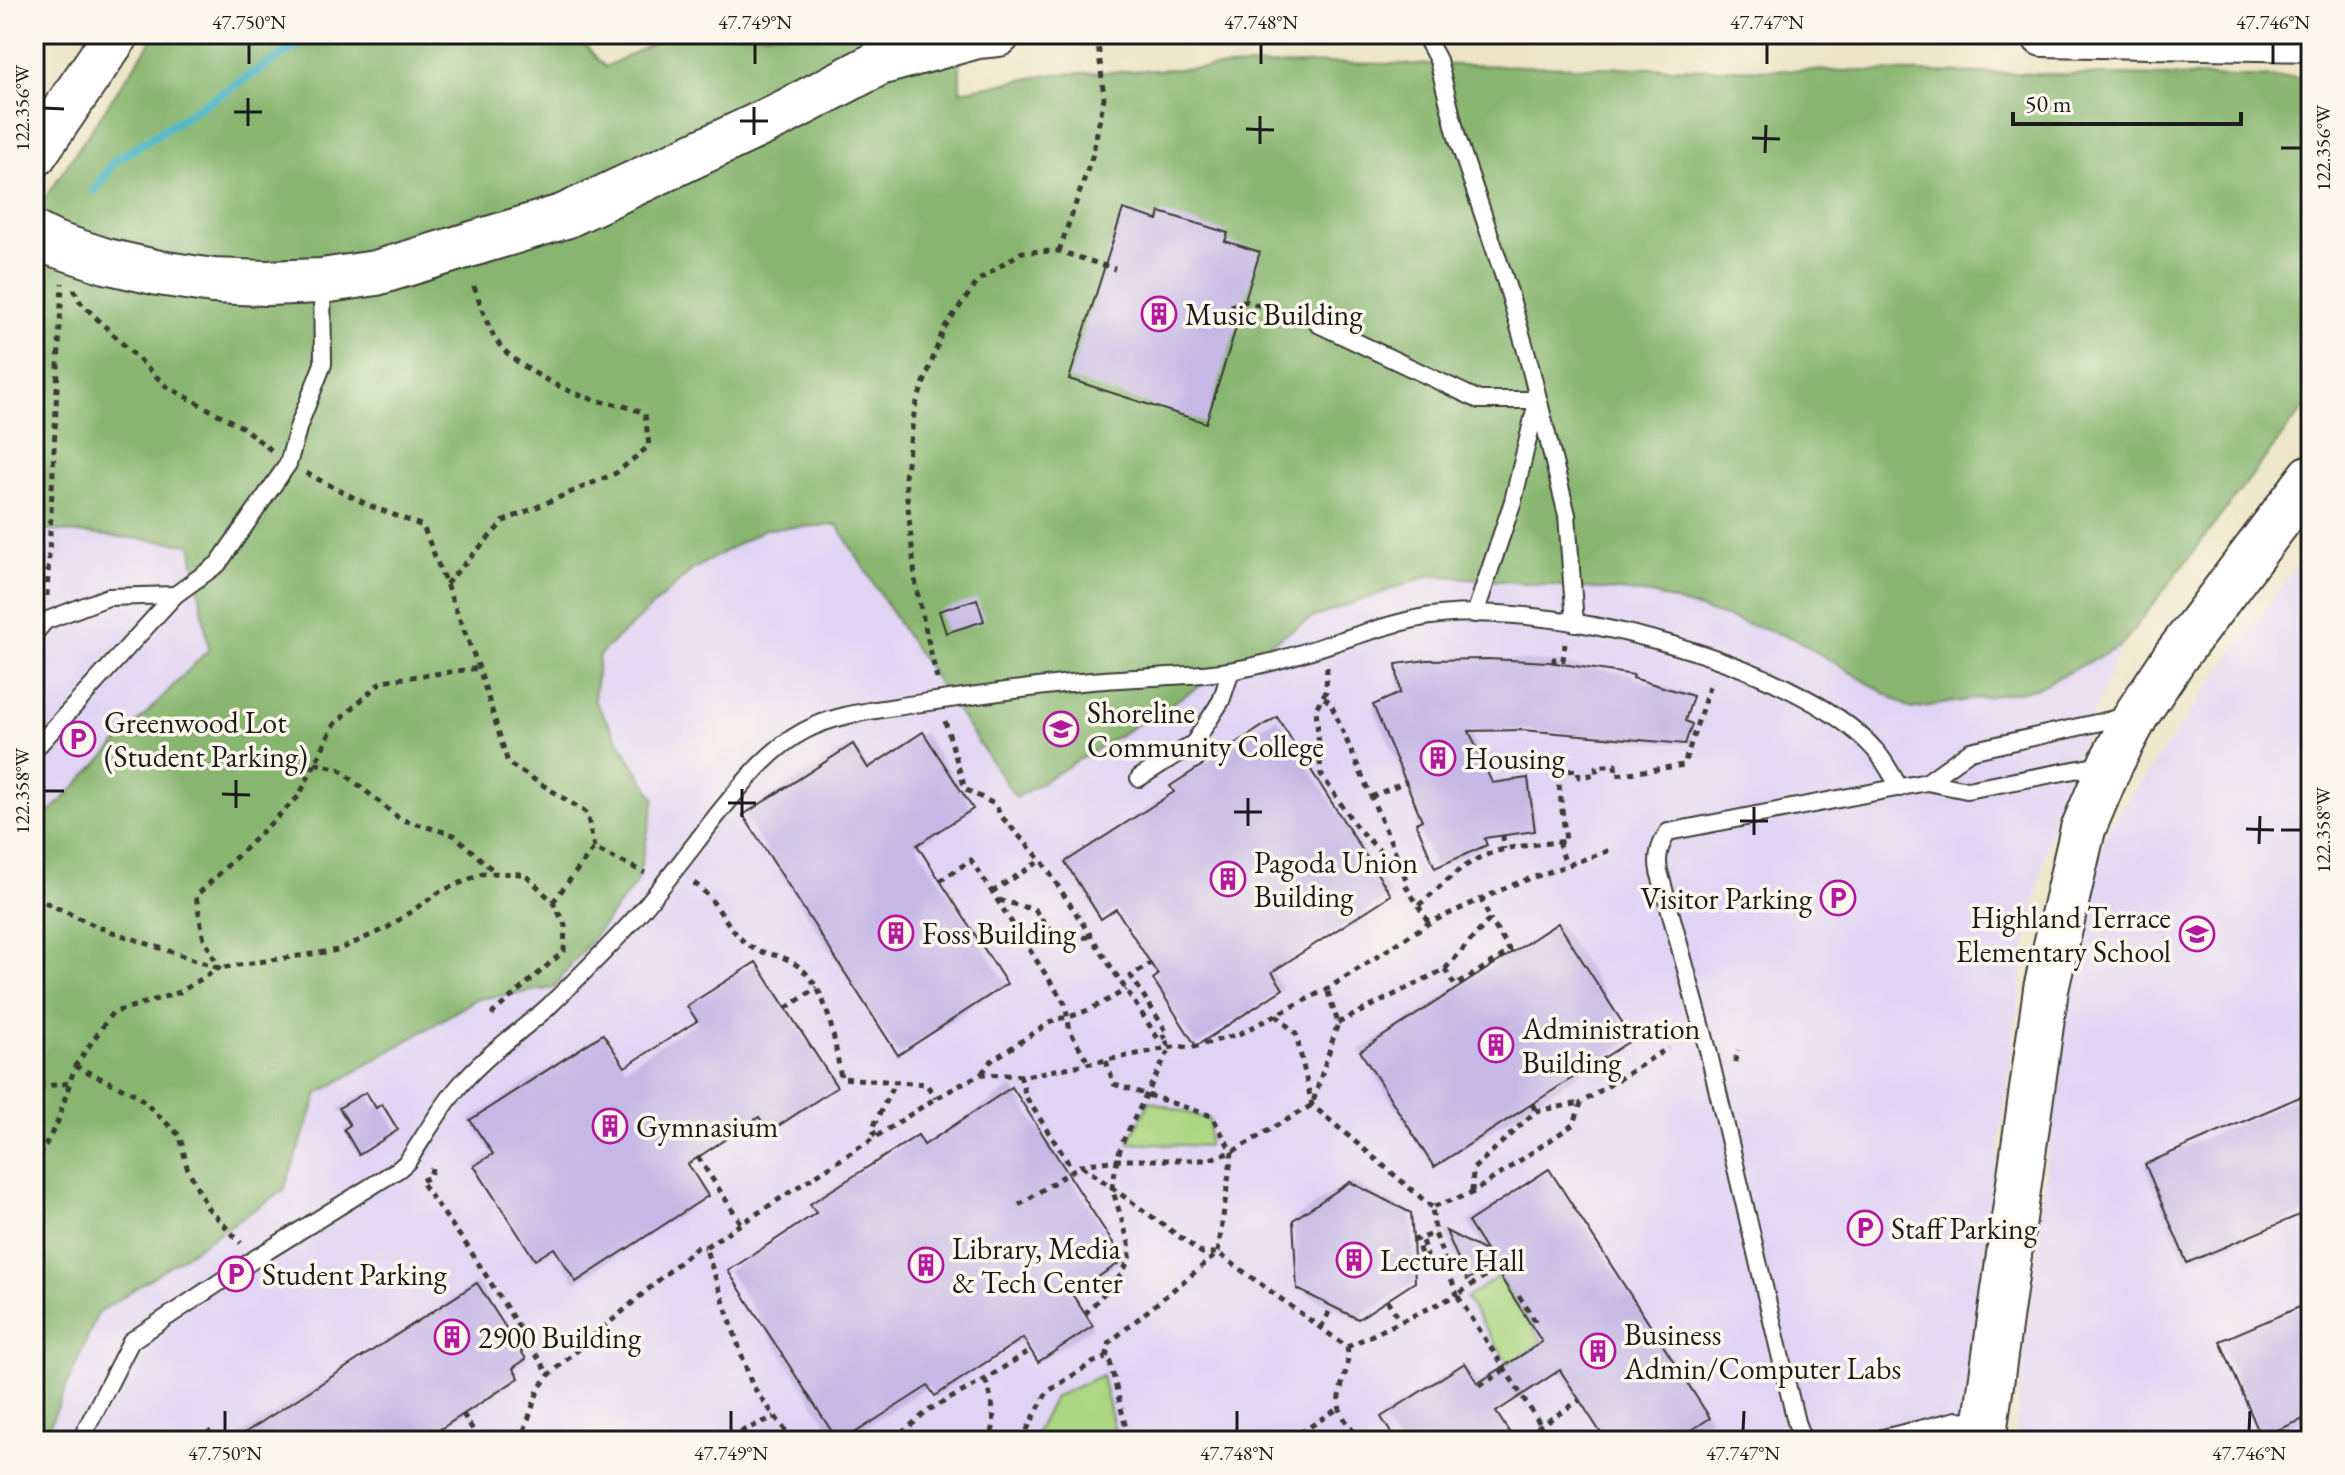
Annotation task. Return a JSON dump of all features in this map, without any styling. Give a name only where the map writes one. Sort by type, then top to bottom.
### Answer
[{"type":"street","points":[[34,155],[117,34]]},
{"type":"street","points":[[50,247],[213,281],[322,281],[376,273],[565,216],[782,114],[879,63],[977,36],[998,34]]},
{"type":"street","points":[[2043,34],[2311,39]]},
{"type":"street","points":[[1985,1432],[2046,989],[2083,829],[2111,763],[2137,714],[2175,657],[2311,477]]},
{"type":"street","points":[[2175,657],[2263,578],[2311,517]]},
{"type":"lane","points":[[1424,34],[1438,60],[1457,137],[1509,292],[1567,515],[1575,623]]},
{"type":"lane","points":[[34,750],[175,595],[218,564],[288,464],[299,425],[323,364],[322,281]]},
{"type":"lane","points":[[1318,324],[1479,400],[1537,400]]},
{"type":"lane","points":[[1475,614],[1513,501],[1537,400]]},
{"type":"lane","points":[[40,628],[108,597],[175,595]]},
{"type":"lane","points":[[80,1441],[131,1341],[399,1169],[465,1079],[522,1029],[628,926],[765,759],[802,732],[824,721],[862,712],[1077,682],[1231,671],[1296,657],[1416,619],[1475,614],[1575,623],[1677,646],[1792,689],[1835,716],[1877,752],[1900,788]]},
{"type":"lane","points":[[1139,778],[1194,743],[1221,701],[1231,671]]},
{"type":"lane","points":[[1803,1441],[1708,1050],[1659,871],[1658,854],[1668,832],[1927,782],[1970,751],[2137,714]]},
{"type":"lane","points":[[1927,782],[1967,790],[2111,763]]},
{"type":"lane","points":[[1871,1441],[1957,1420],[1985,1432]]},
{"type":"path","points":[[1059,251],[1092,157],[1104,98],[1097,34]]},
{"type":"path","points":[[50,247],[80,302],[166,386],[242,427],[288,464],[368,505],[423,526],[479,668],[508,763],[587,813],[594,848],[553,902]]},
{"type":"path","points":[[40,628],[50,247]]},
{"type":"path","points":[[446,584],[504,521],[616,473],[649,446],[645,414],[627,404],[586,398],[530,370],[504,350],[495,337],[459,248]]},
{"type":"path","points":[[1115,269],[1059,251],[1022,252],[979,280],[944,328],[915,407],[905,477],[916,587],[947,731],[965,789],[996,805],[1000,815],[1041,860],[1159,1040],[1168,1034],[1131,976],[1151,963]]},
{"type":"path","points":[[1231,306],[1245,301],[1318,324]]},
{"type":"path","points":[[1554,663],[1554,659],[1563,660],[1564,651]]},
{"type":"path","points":[[219,968],[203,936],[196,896],[299,796],[334,725],[382,681],[479,668]]},
{"type":"path","points":[[1557,772],[1578,770],[1579,777],[1597,774],[1596,767],[1615,765],[1616,775],[1684,765],[1712,680]]},
{"type":"path","points":[[1392,862],[1396,854],[1325,694],[1316,708],[1321,774],[1357,828],[1405,876],[1406,886],[1429,923]]},
{"type":"path","points":[[1419,905],[1461,869],[1479,858],[1504,849],[1566,841],[1556,761],[1485,768]]},
{"type":"path","points":[[315,763],[339,769],[400,819],[454,835],[496,873]]},
{"type":"path","points":[[1371,797],[1407,781]]},
{"type":"path","points":[[1503,835],[1504,849]]},
{"type":"path","points":[[1558,842],[1566,864]]},
{"type":"path","points":[[594,848],[648,875]]},
{"type":"path","points":[[981,1074],[1020,1075],[1170,1048],[1190,1048],[1239,1034],[1327,989],[1429,923],[1566,864],[1613,849]]},
{"type":"path","points":[[940,881],[971,860],[1065,1004],[1070,1031],[1090,1064]]},
{"type":"path","points":[[992,892],[1041,860]]},
{"type":"path","points":[[34,1167],[58,1121],[75,1066],[112,1013],[180,992],[219,968],[338,950],[387,928],[441,891],[485,873],[525,874],[553,902],[565,925],[564,951],[493,1013],[522,1029]]},
{"type":"path","points":[[692,881],[708,893],[739,935],[752,947],[791,961],[804,970],[817,988],[826,1013],[841,1078],[926,1084],[936,1098]]},
{"type":"path","points":[[34,897],[98,927],[219,968]]},
{"type":"path","points":[[1445,969],[1455,986],[1510,951],[1481,899]]},
{"type":"path","points":[[997,900],[1035,910],[1049,930],[1071,939],[1092,937]]},
{"type":"path","points":[[1338,1023],[1445,969],[1490,919]]},
{"type":"path","points":[[786,1008],[817,988]]},
{"type":"path","points":[[521,1441],[539,1388],[549,1375],[697,1247],[705,1247],[936,1098],[981,1074],[991,1061],[1057,1018],[1066,1019],[1126,989]]},
{"type":"path","points":[[1019,1205],[1081,1165],[1117,1160],[1207,1160],[1232,1152],[1312,1105],[1338,1023],[1327,989]]},
{"type":"path","points":[[1276,1015],[1296,1034],[1312,1105],[1432,1207],[1435,1233],[1457,1295],[1551,1441]]},
{"type":"path","points":[[1163,1037],[1170,1048]]},
{"type":"path","points":[[1085,1314],[1122,1274],[1130,1257],[1129,1243],[1112,1188],[1117,1160],[1122,1143],[1170,1048]]},
{"type":"path","points":[[1472,1193],[1473,1169],[1536,1111],[1581,1103],[1668,1048]]},
{"type":"path","points":[[1106,1061],[1114,1084],[1212,1116],[1232,1152],[1218,1253],[1110,1342],[1106,1358]]},
{"type":"path","points":[[75,1066],[137,1095],[180,1136],[187,1167],[207,1207],[256,1258]]},
{"type":"path","points":[[1020,1075],[1026,1097],[1073,1170]]},
{"type":"path","points":[[34,1076],[38,1087],[70,1083]]},
{"type":"path","points":[[876,1136],[872,1129],[895,1082]]},
{"type":"path","points":[[1432,1207],[1472,1193],[1574,1124],[1581,1103]]},
{"type":"path","points":[[1532,1104],[1536,1111]]},
{"type":"path","points":[[698,1157],[741,1223]]},
{"type":"path","points":[[1081,1165],[1202,1253],[1218,1253],[1347,1347],[1350,1362],[1340,1392],[1339,1408],[1360,1441]]},
{"type":"path","points":[[420,1181],[468,1247],[549,1375]]},
{"type":"path","points":[[1413,1239],[1416,1239],[1422,1257],[1427,1255],[1421,1238],[1435,1233]]},
{"type":"path","points":[[705,1247],[752,1385],[793,1441]]},
{"type":"path","points":[[1347,1347],[1457,1295],[1495,1269]]},
{"type":"path","points":[[1519,1296],[1537,1324]]},
{"type":"path","points":[[1387,1300],[1400,1320]]},
{"type":"path","points":[[1321,1328],[1332,1306]]},
{"type":"path","points":[[892,1441],[929,1410],[1031,1350]]},
{"type":"path","points":[[1021,1441],[1047,1392],[1094,1362],[1106,1358]]},
{"type":"path","points":[[1106,1358],[1110,1362],[1129,1441]]},
{"type":"path","points":[[1480,1386],[1505,1370]]},
{"type":"path","points":[[984,1380],[991,1396],[993,1435],[989,1441]]},
{"type":"path","points":[[1517,1441],[1580,1400]]},
{"type":"path","points":[[1300,1433],[1339,1408]]},
{"type":"path","points":[[463,1414],[480,1441]]},
{"type":"path","points":[[718,1441],[775,1417]]},
{"type":"path","points":[[196,1441],[209,1432],[215,1441]]},
{"type":"path","points":[[782,1441],[787,1433]]},
{"type":"shaded area","name":"Shoreline Community College","points":[[1328,63],[2311,78],[2311,399],[2121,646],[2054,812],[2027,944],[1959,1441],[34,1441],[34,274],[1054,74]]},
{"type":"shaded area","name":"Highland Terrace Elementary School","points":[[2311,545],[2311,1441],[2014,1441],[2061,1035],[2104,833]]},
{"type":"green space","points":[[156,34],[575,34],[605,67],[672,34],[960,34],[960,91],[1054,74],[1328,63],[2311,78],[2311,406],[2306,405],[2121,646],[2035,689],[1911,709],[1795,639],[1652,594],[1431,575],[1312,618],[1016,798],[907,637],[837,525],[765,529],[692,570],[599,655],[594,700],[655,799],[637,882],[553,988],[477,999],[318,1094],[284,1190],[98,1313],[43,1441],[34,1441],[34,829],[209,649],[191,544],[37,529],[34,532],[34,214]]},
{"type":"green space","points":[[1150,1101],[1210,1120],[1208,1146],[1128,1143]]},
{"type":"green space","points":[[1499,1276],[1542,1342],[1509,1364],[1466,1298]]},
{"type":"green space","points":[[1102,1375],[1117,1441],[1032,1441],[1054,1397]]},
{"type":"building","name":"Music Building","points":[[1123,209],[1158,220],[1160,212],[1228,233],[1225,241],[1260,252],[1206,423],[1069,379]]},
{"type":"building","points":[[977,599],[984,621],[946,633],[939,611]]},
{"type":"building","name":"Housing","points":[[1488,659],[1549,662],[1634,675],[1633,678],[1693,696],[1685,721],[1692,724],[1685,744],[1522,730],[1469,731],[1492,783],[1528,778],[1535,831],[1484,838],[1487,845],[1435,868],[1416,823],[1422,820],[1373,705],[1400,693],[1396,664]]},
{"type":"building","name":"Pagoda Union Building","points":[[1277,717],[1391,895],[1272,972],[1283,989],[1196,1046],[1153,979],[1158,975],[1116,909],[1101,919],[1065,862],[1174,792],[1170,786]]},
{"type":"building","name":"Foss Building","points":[[923,732],[973,809],[917,845],[1007,984],[898,1055],[743,815],[853,744],[868,768]]},
{"type":"building","name":"Administration Building","points":[[1558,923],[1633,1039],[1434,1167],[1360,1051]]},
{"type":"building","name":"Gymnasium","points":[[756,962],[837,1087],[769,1132],[759,1117],[688,1164],[708,1196],[576,1282],[554,1248],[535,1260],[474,1166],[493,1154],[470,1120],[603,1034],[625,1067],[697,1021],[687,1006]]},
{"type":"building","name":"Library, Media & Tech Center","points":[[1012,1087],[1124,1260],[1072,1294],[1093,1326],[1038,1362],[1023,1338],[935,1396],[928,1386],[838,1441],[728,1271],[816,1213],[810,1204],[918,1135],[924,1145]]},
{"type":"building","points":[[366,1092],[376,1108],[382,1104],[398,1130],[359,1155],[344,1129],[350,1125],[339,1108]]},
{"type":"building","points":[[2311,1092],[2311,1210],[2187,1263],[2145,1164]]},
{"type":"building","points":[[1549,1169],[1710,1418],[1675,1441],[1606,1441],[1560,1370],[1496,1412],[1515,1441],[1396,1441],[1381,1417],[1465,1363],[1478,1383],[1542,1342],[1492,1264],[1467,1280],[1446,1231],[1487,1252],[1468,1222]]},
{"type":"building","name":"Lecture Hall","points":[[1350,1182],[1411,1213],[1413,1239],[1415,1282],[1358,1319],[1297,1289],[1293,1220]]},
{"type":"building","name":"2900 Building","points":[[477,1283],[526,1359],[513,1368],[519,1378],[422,1441],[232,1441]]},
{"type":"building","points":[[2311,1302],[2311,1416],[2261,1437],[2220,1341]]},
{"type":"waterway","points":[[94,191],[115,161],[298,45]]},
{"type":"place","name":"Music Building","points":[[1159,314]]},
{"type":"place","name":"Shoreline Community College","points":[[1061,729]]},
{"type":"place","name":"Greenwood Lot (Student Parking)","points":[[78,739]]},
{"type":"place","name":"Housing","points":[[1438,758]]},
{"type":"place","name":"Pagoda Union Building","points":[[1228,879]]},
{"type":"place","name":"Visitor Parking","points":[[1838,898]]},
{"type":"place","name":"Foss Building","points":[[896,933]]},
{"type":"place","name":"Highland Terrace Elementary School","points":[[2197,934]]},
{"type":"place","name":"Administration Building","points":[[1496,1045]]},
{"type":"place","name":"Gymnasium","points":[[610,1126]]},
{"type":"place","name":"Staff Parking","points":[[1865,1228]]},
{"type":"place","name":"Lecture Hall","points":[[1354,1260]]},
{"type":"place","name":"Library, Media & Tech Center","points":[[926,1265]]},
{"type":"place","name":"Student Parking","points":[[236,1274]]},
{"type":"place","name":"2900 Building","points":[[452,1337]]},
{"type":"place","name":"Business Admin/Computer Labs","points":[[1598,1351]]}]
